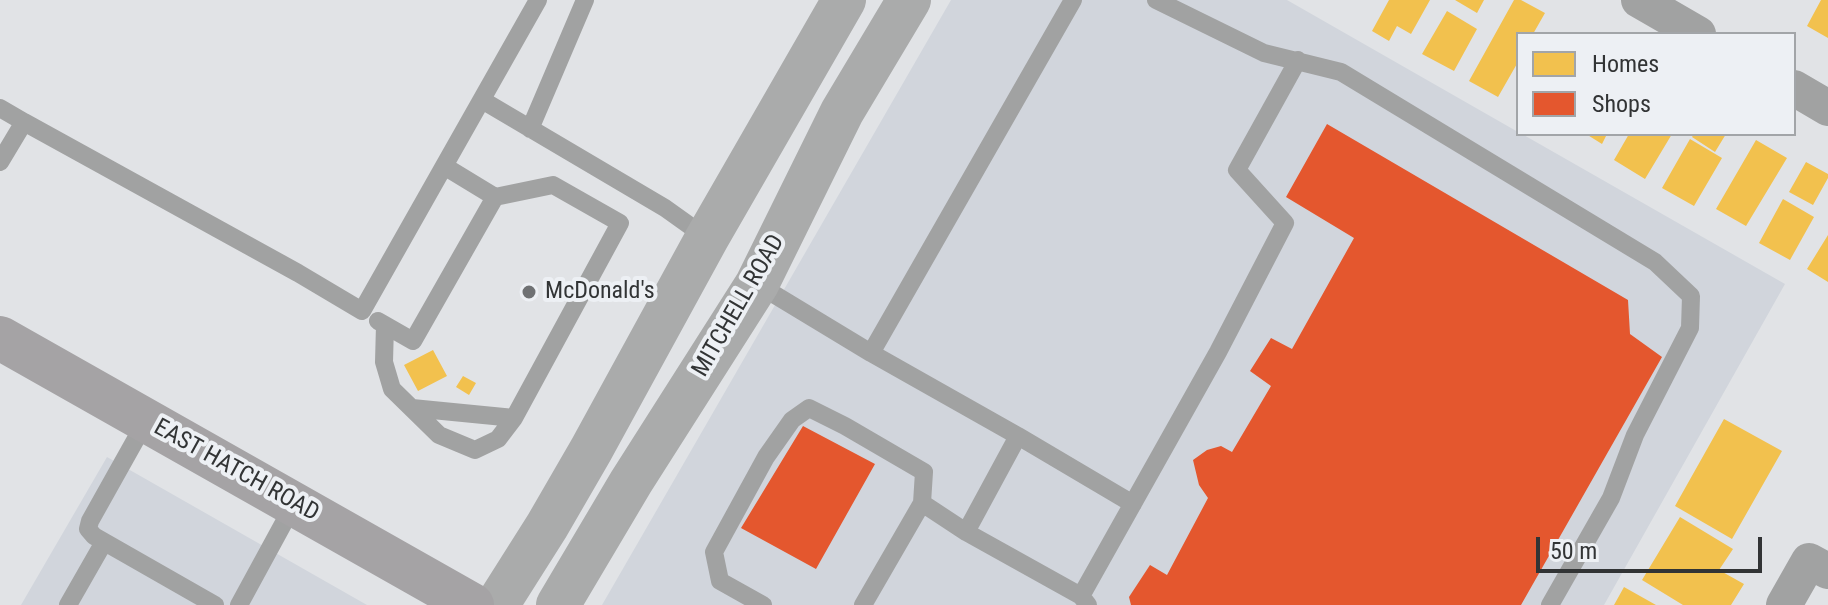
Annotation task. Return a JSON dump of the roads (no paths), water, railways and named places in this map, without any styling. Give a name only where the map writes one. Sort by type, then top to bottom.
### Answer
[{"type":"main road","points":[[497,605],[591,450],[707,238],[844,0]]},
{"type":"main road","name":"MITCHELL ROAD","points":[[558,605],[631,482],[757,284],[842,112],[909,0]]},
{"type":"main road","name":"EAST HATCH ROAD","points":[[0,338],[472,605]]},
{"type":"street","points":[[1639,0],[1695,32]]},
{"type":"street","points":[[1796,89],[1828,108]]},
{"type":"street","points":[[1784,605],[1819,566]]},
{"type":"lane","points":[[362,311],[538,0]]},
{"type":"lane","points":[[530,129],[585,0]]},
{"type":"lane","points":[[871,353],[1073,0]]},
{"type":"lane","points":[[1156,0],[1264,53],[1341,72],[1655,262],[1691,296],[1690,328],[1635,435],[1611,498],[1550,605]]},
{"type":"lane","points":[[922,503],[966,532],[1085,600],[1133,504],[1218,352],[1285,223],[1237,170],[1298,60]]},
{"type":"lane","points":[[482,100],[665,208],[707,238]]},
{"type":"lane","points":[[0,108],[298,273],[413,341],[495,197]]},
{"type":"lane","points":[[0,162],[24,122]]},
{"type":"lane","points":[[385,325],[384,362],[392,389],[439,435],[475,450],[498,439],[514,418],[620,223],[553,185],[495,197],[444,166]]},
{"type":"lane","points":[[757,284],[1133,504]]},
{"type":"lane","points":[[412,408],[514,418]]},
{"type":"lane","points":[[763,605],[720,581],[714,552],[766,457],[792,420],[809,408],[924,472],[922,503],[863,605]]},
{"type":"lane","points":[[146,421],[88,529],[104,542],[215,605]]},
{"type":"lane","points":[[966,532],[1018,436]]},
{"type":"lane","points":[[239,605],[294,504]]},
{"type":"lane","points":[[68,605],[104,542]]},
{"type":"place","name":"McDonald's","points":[[529,292]]}]
